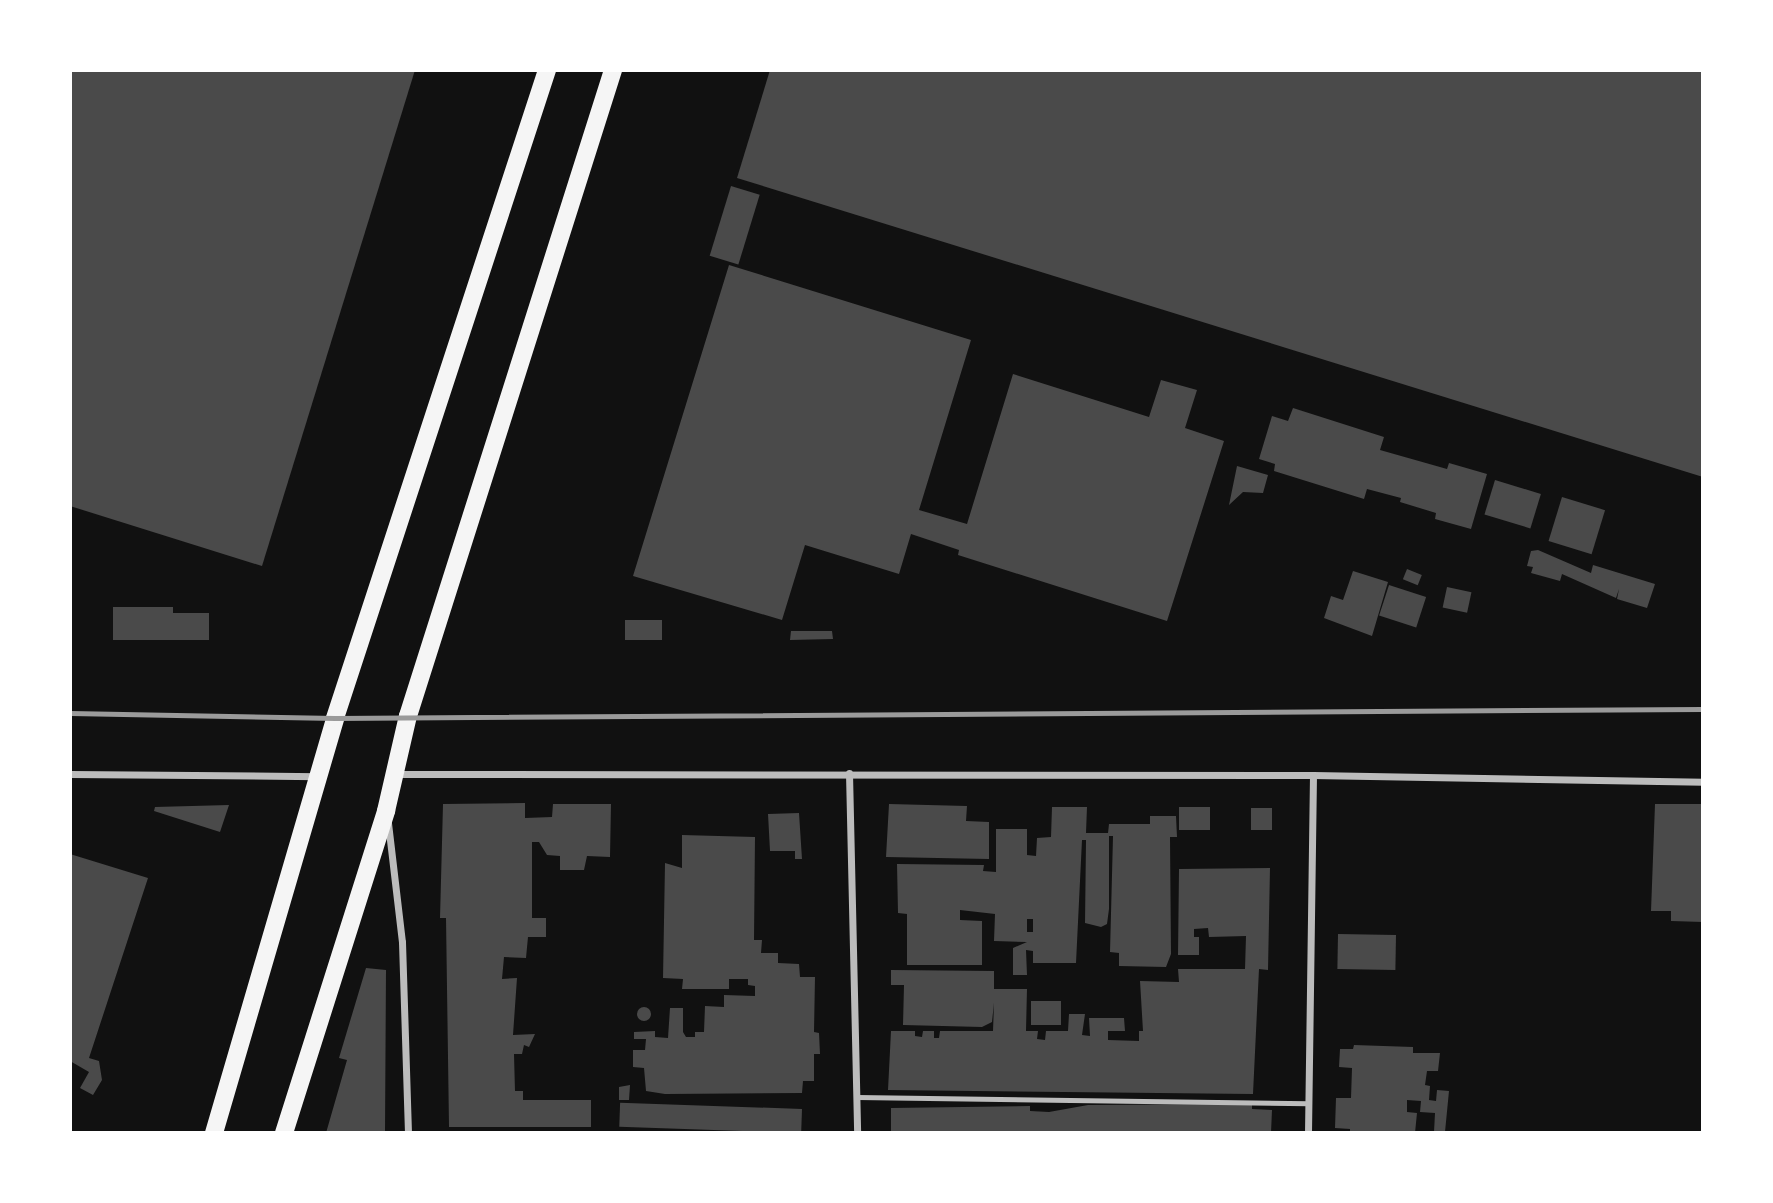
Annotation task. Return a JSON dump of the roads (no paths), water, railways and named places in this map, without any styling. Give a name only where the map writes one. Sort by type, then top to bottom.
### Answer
[{"type":"main road","points":[[214,1133],[319,776],[547,70]]},
{"type":"main road","points":[[284,1133],[386,811],[408,716],[613,70]]},
{"type":"street","points":[[849,773],[857,1133]]},
{"type":"street","points":[[70,774],[319,776]]},
{"type":"street","points":[[395,774],[1314,775],[1703,782]]},
{"type":"street","points":[[1307,1133],[1314,775]]},
{"type":"street","points":[[386,811],[402,942],[408,1133]]},
{"type":"lane","points":[[858,1097],[1308,1102]]},
{"type":"railway","points":[[70,713],[335,718],[1703,709]]}]
